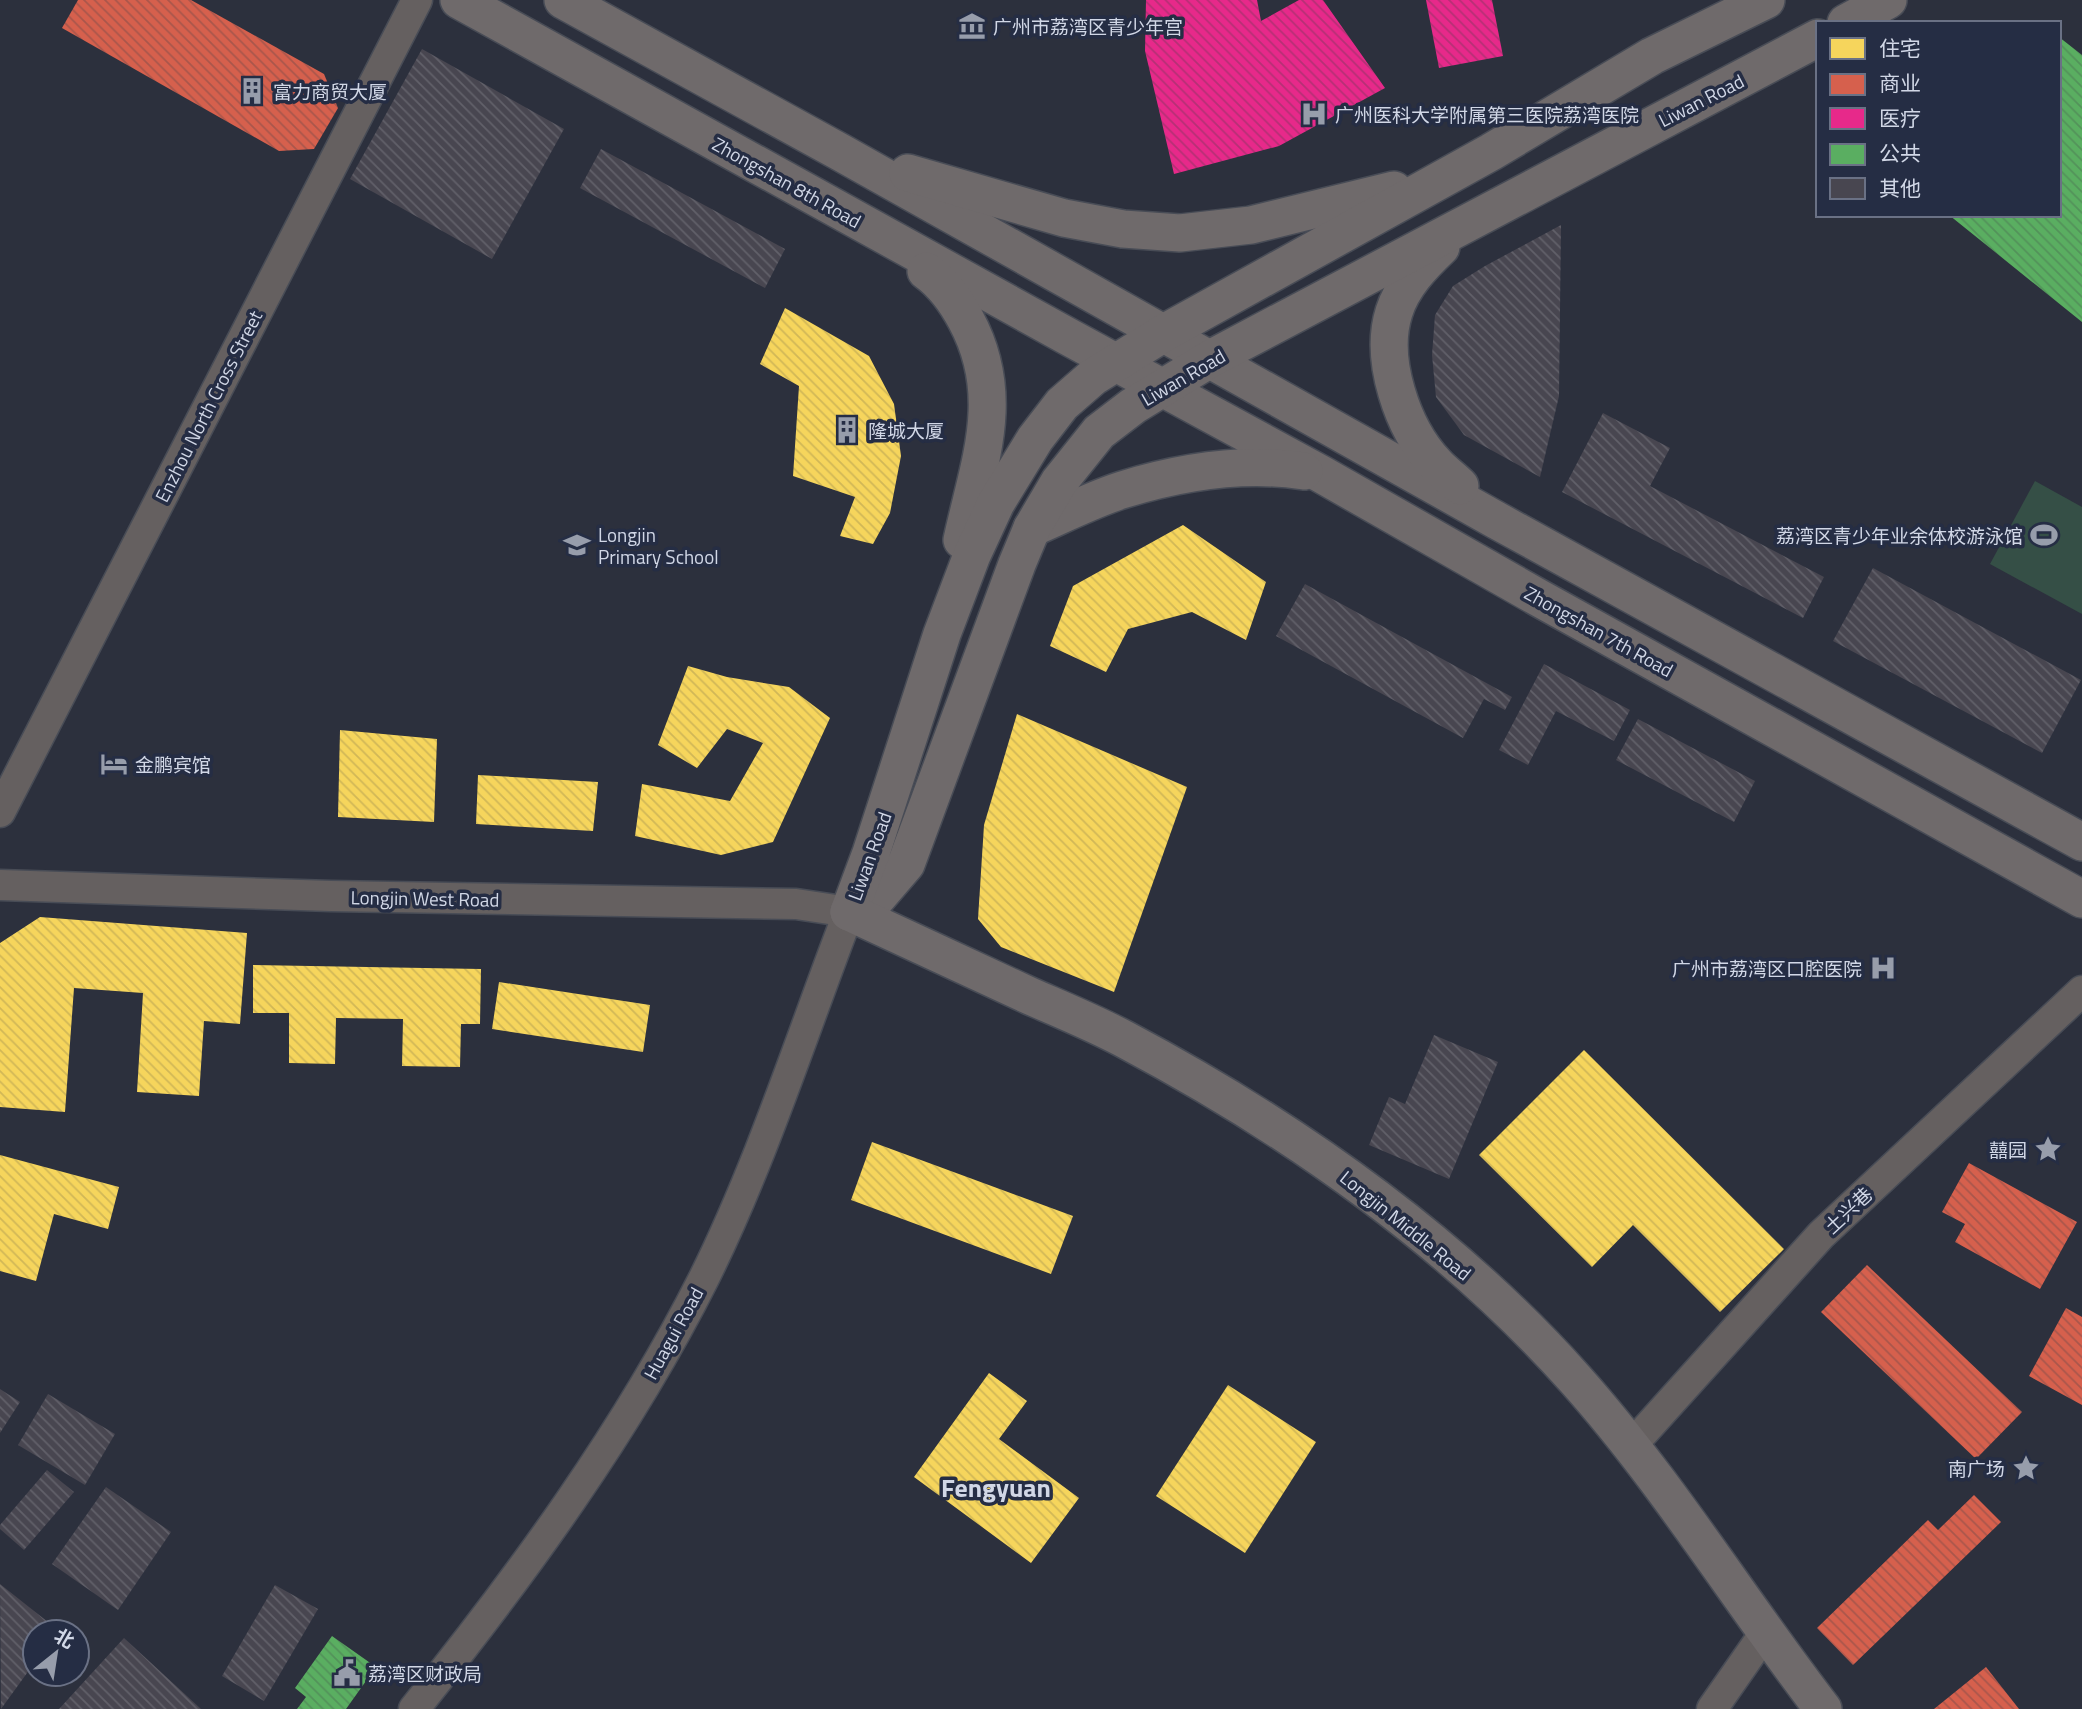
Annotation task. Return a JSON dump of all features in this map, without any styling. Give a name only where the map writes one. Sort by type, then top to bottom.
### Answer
[{"type":"main road","name":"Zhongshan 8th Road","points":[[459,0],[1116,362]]},
{"type":"main road","points":[[563,0],[1496,520],[2082,842]]},
{"type":"main road","name":"Liwan Road","points":[[849,912],[875,842],[942,635],[972,555],[996,503],[1024,457],[1062,404],[1093,377],[1164,333],[1491,152],[1652,56],[1766,0]]},
{"type":"main road","points":[[1850,21],[1888,0]]},
{"type":"main road","name":"Liwan Road","points":[[849,912],[876,899],[906,864],[990,633],[1032,528],[1059,482],[1099,432],[1133,406],[1210,359],[1816,39]]},
{"type":"main road","points":[[840,152],[1064,218],[1123,229],[1180,233],[1251,225],[1382,194],[1422,181],[1491,152]]},
{"type":"main road","points":[[848,215],[930,273],[954,299],[973,332],[985,366],[989,395],[986,438],[942,635]]},
{"type":"main road","points":[[1463,225],[1407,284],[1394,310],[1388,336],[1391,373],[1402,407],[1417,438],[1434,463],[1496,520]]},
{"type":"main road","name":"Zhongshan 7th Road","points":[[1116,362],[2082,898]]},
{"type":"main road","points":[[1032,528],[1123,490],[1191,474],[1252,466],[1279,467],[1321,474]]},
{"type":"main road","name":"Longjin Middle Road","points":[[849,912],[1123,1038],[1257,1115],[1359,1184],[1472,1277],[1516,1318],[1574,1379],[1632,1447],[1823,1709]]},
{"type":"street","name":"Enzhou North Cross Street","points":[[0,812],[417,0]]},
{"type":"street","name":"Longjin West Road","points":[[0,885],[331,896],[796,904],[849,912]]},
{"type":"street","name":"Huagui Road","points":[[414,1709],[502,1597],[663,1355],[734,1212],[849,912]]},
{"type":"street","name":"土兴巷","points":[[1632,1447],[1821,1235],[2082,991]]},
{"type":"street","points":[[1712,1709],[1765,1633]]},
{"type":"green space","name":"荔湾区青少年业余体校游泳馆","points":[[2035,481],[2082,507],[2082,614],[1990,564]]},
{"type":"building: 住宅","name":"隆城大厦","points":[[785,308],[869,356],[894,404],[901,456],[890,513],[873,544],[840,536],[855,497],[793,476],[799,386],[760,364]]},
{"type":"building: 住宅","points":[[1183,525],[1266,582],[1246,640],[1192,612],[1128,629],[1106,672],[1050,646],[1073,586]]},
{"type":"building: 住宅","points":[[688,666],[727,677],[789,687],[830,718],[773,842],[721,855],[635,836],[642,784],[730,801],[763,743],[727,729],[697,768],[658,745]]},
{"type":"building: 住宅","points":[[1017,714],[1187,787],[1114,992],[1001,947],[978,919],[984,825]]},
{"type":"building: 住宅","points":[[340,730],[437,739],[434,822],[338,817]]},
{"type":"building: 住宅","points":[[478,775],[598,782],[593,831],[476,824]]},
{"type":"building: 住宅","points":[[40,917],[247,933],[240,1024],[204,1021],[199,1096],[137,1092],[143,993],[74,988],[65,1112],[0,1107],[0,943]]},
{"type":"building: 住宅","points":[[253,965],[481,969],[480,1024],[461,1024],[460,1067],[402,1066],[403,1019],[336,1018],[335,1064],[289,1063],[289,1013],[253,1013]]},
{"type":"building: 住宅","points":[[499,982],[650,1005],[643,1052],[492,1029]]},
{"type":"building: 住宅","points":[[1584,1050],[1784,1249],[1720,1312],[1633,1225],[1592,1267],[1479,1155]]},
{"type":"building: 住宅","points":[[872,1142],[1073,1216],[1051,1274],[851,1200]]},
{"type":"building: 住宅","points":[[0,1155],[119,1187],[108,1229],[54,1214],[36,1281],[0,1271]]},
{"type":"building: 住宅","points":[[989,1373],[1027,1401],[999,1439],[1079,1498],[1031,1563],[914,1477]]},
{"type":"building: 住宅","points":[[1228,1385],[1316,1442],[1245,1553],[1156,1496]]},
{"type":"building: 商业","name":"富力商贸大厦","points":[[78,0],[191,0],[324,74],[338,108],[314,149],[279,151],[62,28]]},
{"type":"building: 商业","points":[[1969,1163],[2077,1222],[2040,1289],[1955,1242],[1965,1224],[1942,1212]]},
{"type":"building: 商业","points":[[1867,1265],[2022,1412],[1976,1459],[1821,1312]]},
{"type":"building: 商业","points":[[2066,1308],[2082,1317],[2082,1405],[2029,1376]]},
{"type":"building: 商业","points":[[1974,1495],[2001,1522],[1853,1665],[1817,1628],[1928,1520],[1938,1530]]},
{"type":"building: 商业","points":[[1986,1667],[2019,1709],[1934,1709]]},
{"type":"building: 医疗","points":[[1146,0],[1257,0],[1261,21],[1299,0],[1323,0],[1385,88],[1279,146],[1174,174],[1145,51]]},
{"type":"building: 医疗","points":[[1426,0],[1492,0],[1503,56],[1439,68]]},
{"type":"building: 公共","points":[[2061,39],[2082,55],[2082,322],[1951,217],[2061,217]]},
{"type":"building: 公共","points":[[332,1636],[376,1667],[346,1709],[297,1709],[306,1697],[295,1688]]},
{"type":"building: 其他","points":[[422,49],[564,129],[492,259],[350,179]]},
{"type":"building: 其他","points":[[601,149],[785,249],[765,288],[580,188]]},
{"type":"building: 其他","points":[[1561,225],[1559,396],[1540,477],[1464,435],[1436,397],[1432,355],[1435,315],[1453,286]]},
{"type":"building: 其他","points":[[1603,413],[1670,448],[1650,486],[1824,577],[1803,618],[1562,492]]},
{"type":"building: 其他","points":[[1873,568],[2081,680],[2042,753],[1833,641]]},
{"type":"building: 其他","points":[[1305,584],[1512,697],[1505,710],[1484,699],[1463,738],[1276,636]]},
{"type":"building: 其他","points":[[1544,664],[1630,710],[1614,741],[1556,711],[1528,765],[1499,750]]},
{"type":"building: 其他","points":[[1638,719],[1755,781],[1734,822],[1616,760]]},
{"type":"building: 其他","points":[[1434,1035],[1498,1062],[1449,1179],[1369,1145],[1389,1097],[1405,1104]]},
{"type":"building: 其他","points":[[0,1389],[20,1402],[0,1433]]},
{"type":"building: 其他","points":[[48,1394],[115,1434],[85,1485],[18,1445]]},
{"type":"building: 其他","points":[[47,1470],[74,1492],[24,1550],[0,1529],[0,1525]]},
{"type":"building: 其他","points":[[106,1487],[171,1532],[118,1610],[52,1564]]},
{"type":"building: 其他","points":[[0,1584],[43,1618],[21,1618],[21,1681],[1,1709]]},
{"type":"building: 其他","points":[[275,1585],[318,1609],[264,1701],[222,1676]]},
{"type":"building: 其他","points":[[124,1638],[201,1709],[59,1709],[78,1688],[91,1688],[91,1674]]},
{"type":"place","name":"广州市荔湾区青少年宫","points":[[972,26]]},
{"type":"place","name":"富力商贸大厦","points":[[252,91]]},
{"type":"place","name":"广州医科大学附属第三医院荔湾医院","points":[[1314,114]]},
{"type":"place","name":"隆城大厦","points":[[847,430]]},
{"type":"place","name":"荔湾区青少年业余体校游泳馆","points":[[2044,535]]},
{"type":"place","name":"Longjin Primary School","points":[[577,545]]},
{"type":"place","name":"金鹏宾馆","points":[[114,764]]},
{"type":"place","name":"广州市荔湾区口腔医院","points":[[1883,968]]},
{"type":"place","name":"囍园","points":[[2048,1149]]},
{"type":"place","name":"南广场","points":[[2026,1468]]},
{"type":"place","name":"荔湾区财政局","points":[[347,1673]]},
{"type":"district","name":"Fengyuan","points":[[996,1487]]}]
